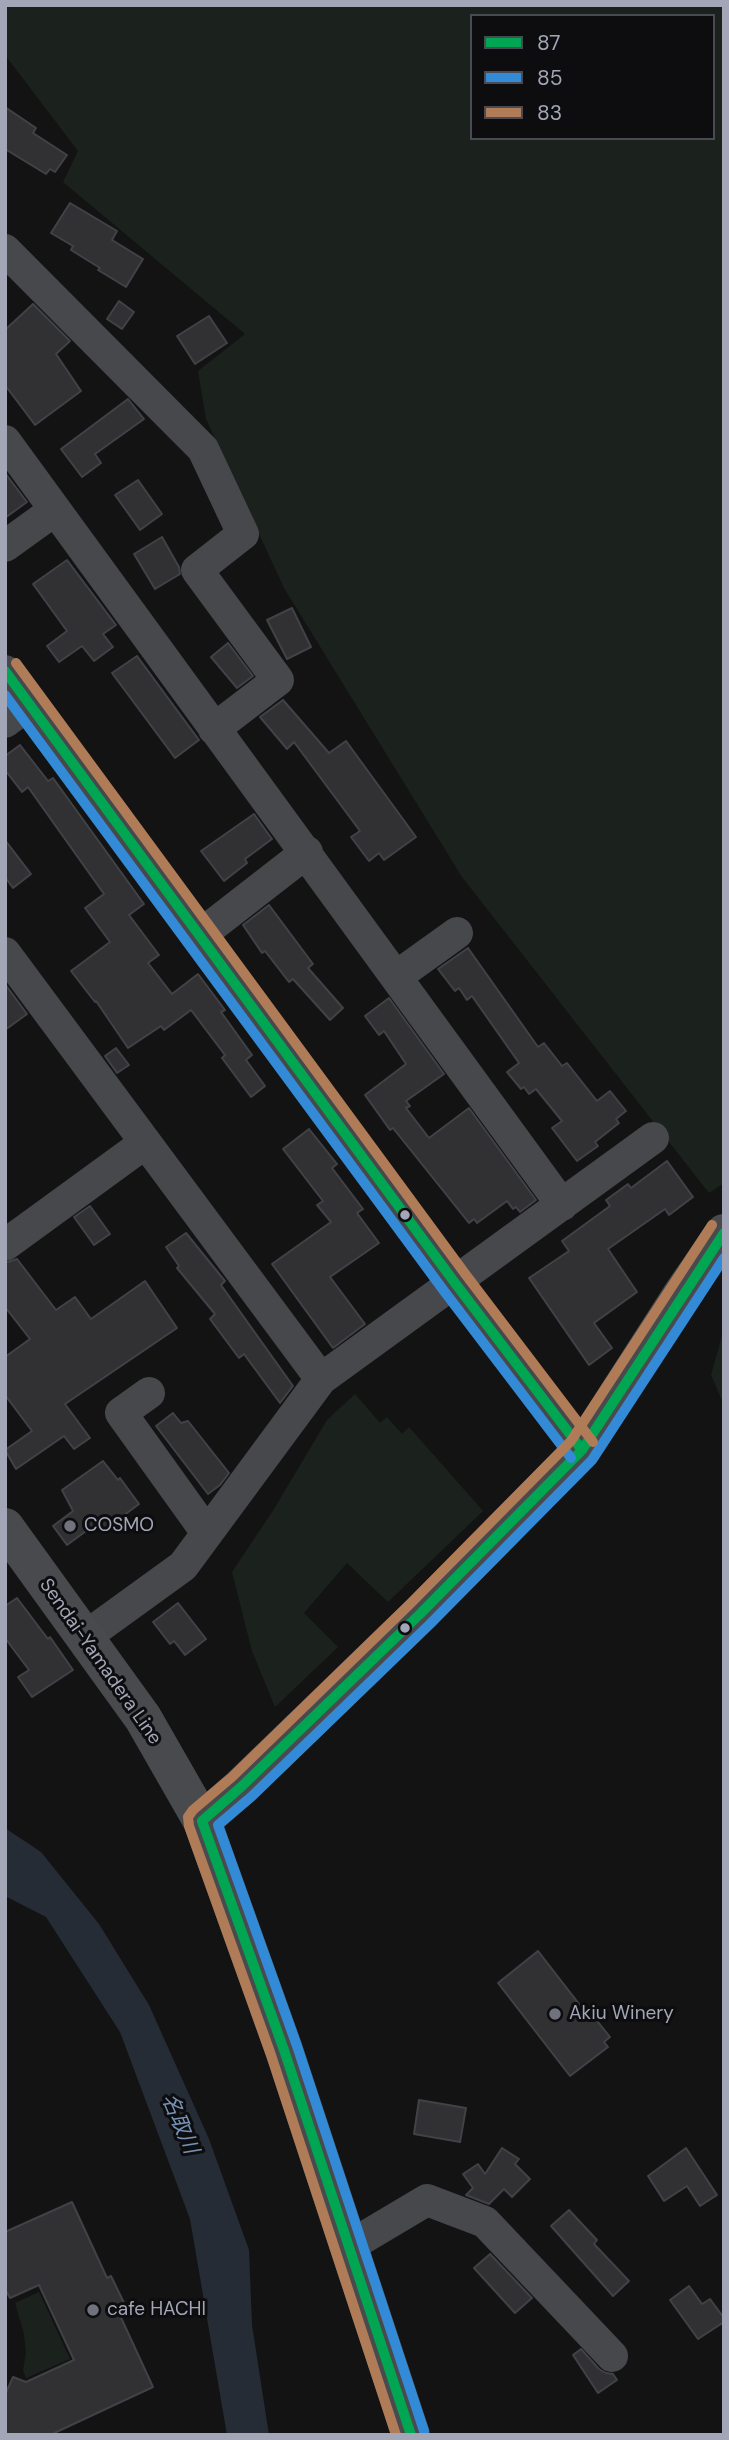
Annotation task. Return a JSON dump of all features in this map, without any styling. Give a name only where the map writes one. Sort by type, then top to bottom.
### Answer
[{"type":"main road","points":[[202,1821],[241,1787],[420,1614],[582,1450],[681,1294],[724,1233]]},
{"type":"main road","name":"Sendai-Yamadera Line","points":[[5,1527],[143,1717],[202,1821],[284,2050],[411,2435]]},
{"type":"street","points":[[11,264],[203,449],[243,534],[197,570],[278,680],[214,729]]},
{"type":"street","points":[[5,441],[397,975],[562,1205]]},
{"type":"street","points":[[5,545],[55,510]]},
{"type":"street","points":[[5,671],[17,713],[199,936],[454,1283],[582,1450]]},
{"type":"street","points":[[199,936],[307,852]]},
{"type":"street","points":[[397,975],[457,933]]},
{"type":"street","points":[[5,953],[321,1379]]},
{"type":"street","points":[[85,1637],[183,1566],[321,1379],[653,1138]]},
{"type":"street","points":[[8,1237],[145,1143]]},
{"type":"street","points":[[149,1394],[121,1413],[207,1533]]},
{"type":"street","points":[[348,2247],[428,2200],[485,2222],[612,2357]]},
{"type":"shaded area","points":[[5,5],[724,5],[724,1183],[709,1193],[462,877],[284,588],[206,419],[198,371],[245,334],[63,182],[78,151],[5,55]]},
{"type":"shaded area","points":[[724,1329],[724,1405],[711,1375]]},
{"type":"shaded area","points":[[355,1394],[380,1423],[387,1417],[402,1434],[409,1427],[483,1511],[388,1602],[347,1563],[304,1613],[338,1647],[275,1707],[252,1651],[232,1572],[274,1509],[327,1420]]},
{"type":"shaded area","points":[[39,2292],[70,2359],[26,2378],[23,2370],[26,2353],[24,2334],[15,2303]]},
{"type":"water","name":"名取川","points":[[5,1828],[41,1852],[99,1924],[149,2005],[209,2139],[249,2250],[252,2325],[269,2435],[227,2435],[190,2219],[120,2032],[46,1917],[5,1896]]},
{"type":"building","points":[[5,107],[36,128],[33,133],[67,155],[55,172],[50,169],[46,174],[5,149]]},
{"type":"building","points":[[70,203],[117,231],[112,240],[143,259],[126,287],[98,270],[100,268],[71,250],[73,246],[51,233]]},
{"type":"building","points":[[119,301],[134,312],[122,329],[107,319]]},
{"type":"building","points":[[33,304],[70,341],[56,354],[81,391],[35,425],[5,385],[5,330]]},
{"type":"building","points":[[209,316],[227,343],[195,364],[177,336]]},
{"type":"building","points":[[128,399],[144,419],[95,454],[101,463],[82,477],[61,449]]},
{"type":"building","points":[[5,473],[27,502],[5,518]]},
{"type":"building","points":[[138,480],[162,514],[140,530],[115,495]]},
{"type":"building","points":[[162,537],[179,567],[180,574],[155,589],[134,554]]},
{"type":"building","points":[[67,560],[116,625],[103,634],[113,647],[94,661],[82,646],[59,662],[47,646],[67,631],[33,584]]},
{"type":"building","points":[[292,608],[311,647],[287,659],[267,620]]},
{"type":"building","points":[[228,643],[253,676],[237,688],[211,657]]},
{"type":"building","points":[[137,656],[199,740],[175,758],[112,673]]},
{"type":"building","points":[[283,700],[329,753],[346,741],[416,837],[384,860],[379,853],[369,861],[351,837],[360,831],[294,742],[287,749],[260,717]]},
{"type":"building","points":[[20,745],[48,781],[53,778],[144,904],[129,915],[159,955],[148,963],[172,994],[198,974],[225,1010],[221,1012],[252,1055],[246,1060],[265,1086],[251,1097],[222,1058],[225,1055],[191,1010],[164,1030],[161,1026],[128,1048],[96,1001],[71,971],[110,942],[85,908],[104,894],[28,787],[22,792],[5,770],[5,756]]},
{"type":"building","points":[[254,814],[272,839],[245,859],[247,863],[224,881],[201,851]]},
{"type":"building","points":[[5,840],[31,874],[13,888],[5,877]]},
{"type":"building","points":[[269,905],[313,964],[308,968],[343,1008],[330,1020],[293,979],[289,982],[265,951],[262,953],[243,925]]},
{"type":"building","points":[[468,948],[538,1047],[544,1043],[562,1066],[567,1063],[597,1101],[610,1091],[626,1111],[616,1119],[619,1123],[595,1142],[598,1146],[577,1161],[552,1128],[562,1121],[536,1089],[529,1094],[524,1087],[521,1089],[507,1072],[519,1063],[472,996],[467,1000],[459,988],[455,991],[438,969]]},
{"type":"building","points":[[5,984],[27,1014],[5,1030]]},
{"type":"building","points":[[389,998],[444,1074],[406,1101],[410,1106],[406,1108],[429,1138],[469,1108],[536,1200],[520,1212],[516,1207],[513,1209],[507,1201],[477,1223],[474,1219],[469,1223],[393,1128],[390,1130],[365,1095],[406,1064],[384,1031],[379,1035],[365,1016]]},
{"type":"building","points":[[116,1048],[129,1065],[117,1073],[105,1056]]},
{"type":"building","points":[[309,1129],[337,1164],[332,1168],[363,1209],[357,1213],[379,1243],[330,1277],[365,1324],[333,1348],[272,1264],[331,1222],[317,1205],[323,1201],[283,1149]]},
{"type":"building","points":[[667,1161],[693,1197],[669,1215],[665,1209],[608,1249],[637,1292],[594,1323],[612,1348],[589,1365],[529,1278],[569,1251],[562,1241],[610,1206],[606,1200],[628,1184],[631,1188]]},
{"type":"building","points":[[90,1206],[110,1234],[94,1245],[74,1217]]},
{"type":"building","points":[[186,1233],[225,1281],[221,1285],[293,1386],[280,1403],[244,1354],[239,1358],[210,1319],[215,1314],[177,1268],[179,1266],[166,1247]]},
{"type":"building","points":[[17,1259],[56,1310],[75,1297],[91,1319],[145,1281],[177,1328],[65,1404],[90,1438],[74,1449],[64,1436],[16,1469],[5,1450],[32,1431],[5,1395],[5,1357],[30,1339],[5,1307],[5,1263]]},
{"type":"building","points":[[173,1413],[181,1423],[188,1421],[229,1473],[220,1485],[208,1494],[156,1426]]},
{"type":"building","points":[[103,1461],[118,1480],[120,1478],[139,1504],[103,1531],[97,1523],[67,1545],[53,1526],[73,1511],[62,1490]]},
{"type":"building","points":[[17,1598],[48,1639],[50,1637],[73,1670],[32,1697],[18,1677],[29,1670],[5,1638],[5,1606]]},
{"type":"building","points":[[178,1603],[206,1639],[185,1655],[174,1641],[170,1644],[153,1622]]},
{"type":"building","points":[[538,1951],[583,2009],[586,2007],[610,2037],[604,2042],[608,2047],[570,2076],[498,1983]]},
{"type":"building","points":[[419,2100],[466,2108],[460,2142],[414,2134]]},
{"type":"building","points":[[502,2148],[519,2159],[515,2164],[530,2179],[512,2197],[504,2189],[489,2204],[466,2195],[473,2188],[463,2174],[478,2164],[485,2174]]},
{"type":"building","points":[[686,2148],[717,2195],[700,2206],[687,2186],[664,2201],[648,2176]]},
{"type":"building","points":[[72,2202],[107,2278],[111,2276],[126,2307],[118,2311],[153,2387],[50,2435],[5,2435],[5,2395],[13,2377],[26,2382],[74,2360],[39,2285],[10,2298],[5,2289],[5,2232]]},
{"type":"building","points":[[569,2210],[597,2240],[594,2244],[629,2281],[613,2296],[551,2226]]},
{"type":"building","points":[[490,2254],[532,2298],[515,2313],[474,2268]]},
{"type":"building","points":[[689,2286],[702,2304],[710,2299],[724,2318],[724,2322],[698,2339],[670,2300]]},
{"type":"building","points":[[581,2349],[599,2369],[613,2374],[617,2380],[598,2393],[573,2355]]},
{"type":"transit line","name":"83","points":[[16,663],[466,1275],[593,1442]]},
{"type":"transit line","name":"87","points":[[5,671],[455,1283],[582,1450]]},
{"type":"transit line","name":"85","points":[[5,695],[444,1291],[571,1458]]},
{"type":"transit line","name":"83","points":[[396,2435],[271,2055],[188,1817],[410,1604],[571,1441],[712,1225]]},
{"type":"transit line","name":"87","points":[[411,2435],[284,2050],[202,1821],[241,1787],[420,1614],[582,1450],[724,1233]]},
{"type":"transit line","name":"85","points":[[424,2431],[297,2046],[218,1825],[251,1797],[430,1624],[592,1460],[724,1258]]},
{"type":"place","name":"COSMO","points":[[70,1526]]},
{"type":"place","name":"Akiu Winery","points":[[555,2014]]},
{"type":"place","name":"cafe HACHI","points":[[93,2310]]}]
